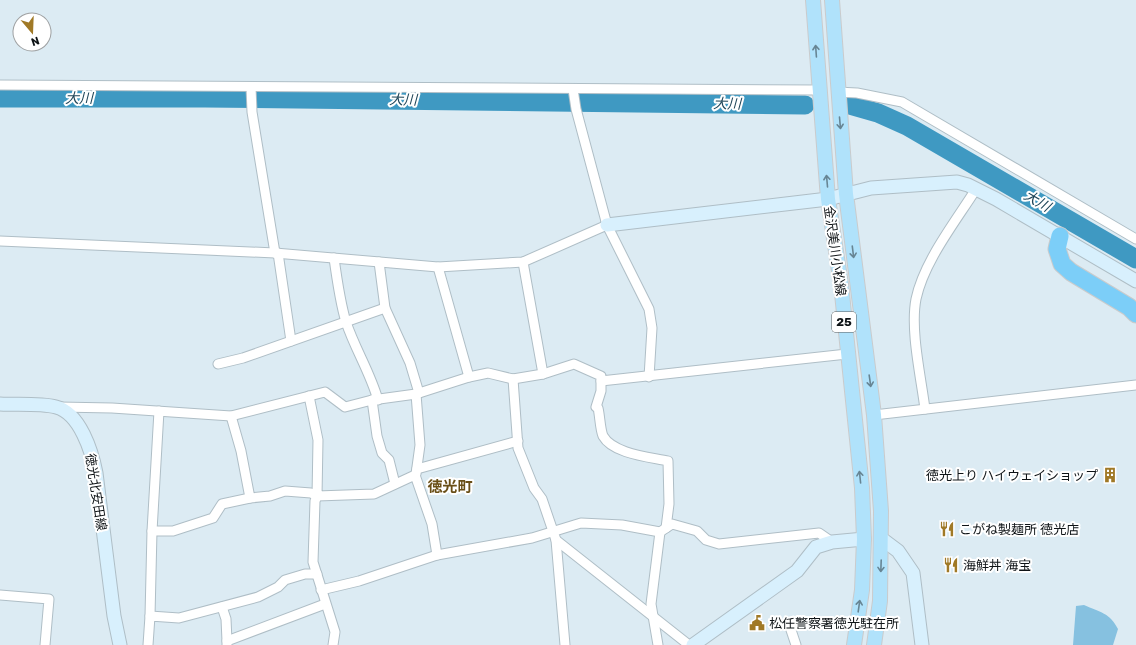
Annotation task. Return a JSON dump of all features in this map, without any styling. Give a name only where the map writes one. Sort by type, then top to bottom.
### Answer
[{"type":"highway","points":[[1060,236],[1064,250],[1075,264],[1136,299]]},
{"type":"highway","points":[[1060,236],[1057,255],[1065,268],[1129,307],[1136,314]]},
{"type":"main road","name":"金沢美川小松線","points":[[813,0],[818,90],[828,199],[841,284],[862,488],[864,539],[862,590],[854,645]]},
{"type":"main road","name":"金沢美川小松線","points":[[832,0],[846,194],[874,415],[882,539],[880,601],[874,645]]},
{"type":"street","points":[[0,85],[252,91],[573,91],[657,87],[818,90]]},
{"type":"street","points":[[252,91],[251,107],[291,341]]},
{"type":"street","points":[[573,91],[576,109],[607,225],[649,309],[652,328],[649,377]]},
{"type":"street","points":[[838,92],[902,102],[1136,240]]},
{"type":"street","points":[[0,241],[276,253],[438,267],[523,262],[607,225],[828,199],[871,188],[944,182],[962,183],[976,189],[1136,281]]},
{"type":"street","points":[[925,409],[914,320],[916,299],[934,256],[976,189]]},
{"type":"street","points":[[334,258],[338,288],[346,322],[372,378],[377,436],[382,452],[389,460],[395,484]]},
{"type":"street","points":[[379,262],[385,308],[410,363],[418,394],[420,446],[416,472],[432,524],[437,555]]},
{"type":"street","points":[[523,262],[543,374]]},
{"type":"street","points":[[438,267],[469,377]]},
{"type":"street","points":[[218,364],[243,358],[385,308]]},
{"type":"street","points":[[601,381],[649,377],[847,354]]},
{"type":"street","points":[[0,404],[159,411],[231,416],[325,392],[345,407],[375,400],[418,394],[469,377],[488,374],[513,379],[543,374],[574,364],[601,376],[601,391],[596,407],[598,408],[603,436],[615,447],[634,454],[668,461],[669,504],[663,530],[652,604],[652,616],[658,645]]},
{"type":"street","points":[[513,379],[518,448],[531,481],[542,499],[555,536],[565,645]]},
{"type":"street","points":[[874,415],[1136,386]]},
{"type":"street","points":[[309,396],[318,440],[317,496],[315,501],[313,562],[335,632],[333,645]]},
{"type":"street","name":"徳光北安田線","points":[[56,407],[72,418],[87,442],[92,455],[114,616],[120,645]]},
{"type":"street","points":[[148,645],[152,531],[159,411]]},
{"type":"street","points":[[231,416],[241,451],[250,498]]},
{"type":"street","points":[[152,531],[172,531],[213,518],[222,504],[250,498],[270,496],[285,491],[311,493],[317,496],[374,494],[416,472],[518,441]]},
{"type":"street","points":[[321,590],[358,581],[437,555],[532,538],[555,536],[581,523],[622,525],[663,530],[672,524],[697,531],[706,540],[719,544],[819,533],[832,542]]},
{"type":"street","points":[[555,536],[688,645]]},
{"type":"street","points":[[693,645],[797,571],[816,547],[832,542],[864,539]]},
{"type":"street","points":[[882,539],[898,551],[913,573],[922,645]]},
{"type":"street","points":[[150,616],[179,618],[258,597],[278,587],[285,580],[305,574],[317,574]]},
{"type":"street","points":[[0,596],[49,599],[45,645]]},
{"type":"street","points":[[222,606],[226,619],[227,643],[325,604]]},
{"type":"street","points":[[790,627],[796,645]]},
{"type":"shaded area","points":[[1084,605],[1112,619],[1118,629],[1113,645],[1073,645],[1076,606]]},
{"type":"waterway","name":"大川","points":[[0,98],[205,98],[805,105]]},
{"type":"waterway","name":"大川","points":[[850,105],[878,113],[907,126],[1136,259]]},
{"type":"place","name":"徳光上り ハイウェイショップ","points":[[1110,475]]},
{"type":"place","name":"こがね製麺所 徳光店","points":[[947,529]]},
{"type":"place","name":"海鮮丼 海宝","points":[[951,565]]},
{"type":"place","name":"松任警察署徳光駐在所","points":[[757,623]]},
{"type":"district","name":"徳光町","points":[[450,487]]}]
